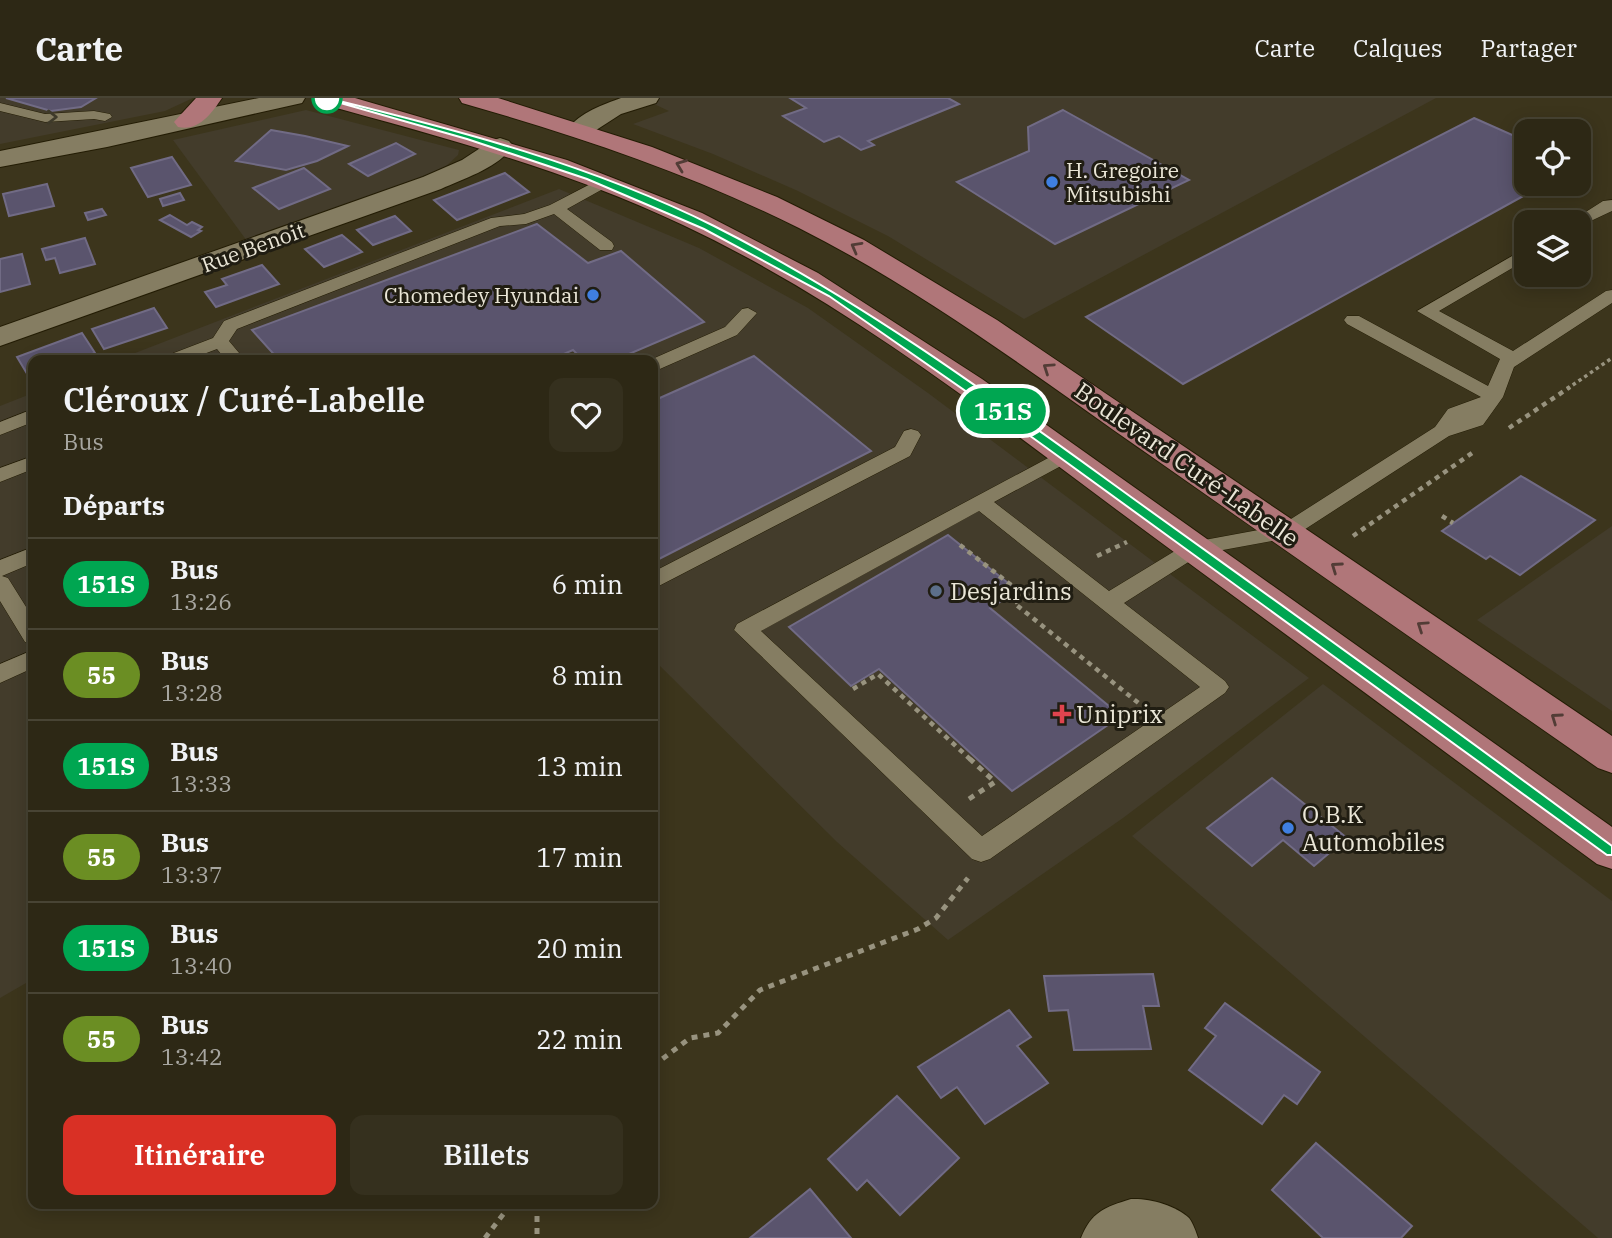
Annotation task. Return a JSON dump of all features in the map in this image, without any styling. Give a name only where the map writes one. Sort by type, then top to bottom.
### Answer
[{"type":"main road","points":[[187,122],[210,98]]},
{"type":"main road","points":[[327,98],[500,146],[604,182],[713,229],[825,289],[918,350],[1612,850]]},
{"type":"main road","name":"Boulevard Curé-Labelle","points":[[471,98],[581,129],[727,184],[811,223],[871,256],[995,332],[1612,757]]},
{"type":"street","points":[[0,159],[293,98]]},
{"type":"street","points":[[581,129],[602,104],[646,98]]},
{"type":"street","name":"Rue Benoit","points":[[0,337],[432,183],[471,166],[500,146]]},
{"type":"street","points":[[1107,1238],[1123,1227],[1134,1225],[1158,1228],[1172,1238]]},
{"type":"lane","points":[[0,107],[45,118],[87,115],[105,117]]},
{"type":"lane","points":[[185,355],[219,342],[230,325],[497,222],[526,219],[556,208],[604,182]]},
{"type":"lane","points":[[1591,214],[1609,204],[1612,206]]},
{"type":"lane","points":[[556,208],[606,246]]},
{"type":"lane","points":[[1513,359],[1426,312],[1514,260]]},
{"type":"lane","points":[[1109,602],[1195,548],[1286,532],[1443,431],[1468,427],[1483,416],[1503,369],[1513,359],[1612,295]]},
{"type":"lane","points":[[658,364],[731,331],[748,313]]},
{"type":"lane","points":[[1353,320],[1491,400]]},
{"type":"lane","points":[[219,342],[231,355]]},
{"type":"lane","points":[[0,429],[28,417]]},
{"type":"lane","points":[[658,578],[903,451],[911,435]]},
{"type":"lane","points":[[979,501],[1217,687],[981,851],[745,630],[979,501],[1065,455]]},
{"type":"lane","points":[[0,475],[28,464]]},
{"type":"lane","points":[[0,569],[28,556]]},
{"type":"lane","points":[[0,583],[28,628]]},
{"type":"lane","points":[[0,674],[28,660]]},
{"type":"path","points":[[1442,516],[1453,523]]},
{"type":"path","points":[[1090,561],[1135,539]]},
{"type":"path","points":[[958,543],[1024,596],[1014,603],[1145,708]]},
{"type":"path","points":[[842,682],[851,691],[878,674],[995,782]]},
{"type":"path","points":[[658,1062],[690,1038],[718,1033],[760,990],[894,940],[936,918],[963,887],[981,851]]},
{"type":"path","points":[[485,1238],[507,1209]]},
{"type":"path","points":[[537,1209],[537,1238]]},
{"type":"shaded area","points":[[0,98],[193,98],[165,111],[0,144]]},
{"type":"shaded area","points":[[641,98],[1436,98],[1024,319],[888,236],[798,191],[713,154],[633,124],[669,111]]},
{"type":"shaded area","points":[[306,110],[459,150],[458,155],[444,168],[431,175],[247,241],[173,140]]},
{"type":"shaded area","points":[[559,189],[699,248],[808,308],[928,393],[1309,678],[1123,818],[948,940],[837,842],[658,664],[658,355],[130,355]]},
{"type":"shaded area","points":[[28,395],[28,982],[0,998],[0,406]]},
{"type":"shaded area","points":[[1612,526],[1612,711],[1477,620]]},
{"type":"shaded area","points":[[1323,684],[1612,901],[1612,1238],[1598,1238],[1132,836]]},
{"type":"building","points":[[6,98],[96,98],[81,107],[51,111]]},
{"type":"building","points":[[790,98],[948,98],[959,104],[868,141],[874,145],[861,150],[839,136],[824,142],[783,116],[806,108]]},
{"type":"building","points":[[1063,110],[1189,180],[1055,244],[957,182],[1029,151],[1028,127]]},
{"type":"building","points":[[1474,118],[1514,136],[1514,196],[1523,196],[1183,384],[1086,317]]},
{"type":"building","points":[[271,130],[348,146],[317,161],[286,170],[236,161]]},
{"type":"building","points":[[396,143],[415,154],[368,176],[349,164]]},
{"type":"building","points":[[172,157],[191,185],[148,197],[131,168]]},
{"type":"building","points":[[304,168],[330,189],[279,209],[253,188]]},
{"type":"building","points":[[505,173],[529,192],[457,220],[434,200]]},
{"type":"building","points":[[47,184],[54,206],[9,216],[3,194]]},
{"type":"building","points":[[180,193],[184,200],[163,206],[160,199]]},
{"type":"building","points":[[102,209],[106,215],[88,220],[85,213]]},
{"type":"building","points":[[170,215],[187,225],[192,222],[202,227],[198,230],[201,231],[191,237],[160,220]]},
{"type":"building","points":[[395,216],[411,231],[373,245],[357,230]]},
{"type":"building","points":[[537,224],[588,263],[621,251],[704,322],[627,355],[578,355],[573,350],[562,355],[274,355],[252,330]]},
{"type":"building","points":[[342,235],[362,252],[324,267],[305,249]]},
{"type":"building","points":[[85,238],[95,264],[60,273],[55,258],[46,260],[42,249]]},
{"type":"building","points":[[22,254],[30,284],[0,292],[0,259]]},
{"type":"building","points":[[262,265],[279,284],[216,307],[205,292],[227,285],[222,279]]},
{"type":"building","points":[[154,308],[167,328],[104,349],[92,329]]},
{"type":"building","points":[[82,333],[95,353],[28,355],[28,375],[17,357]]},
{"type":"building","points":[[754,356],[871,451],[658,559],[658,399]]},
{"type":"building","points":[[1521,476],[1595,520],[1520,575],[1490,556],[1486,559],[1442,531]]},
{"type":"building","points":[[948,535],[1018,591],[990,608],[1121,716],[1012,791],[879,669],[851,686],[789,627]]},
{"type":"building","points":[[1272,778],[1347,838],[1314,866],[1283,840],[1252,866],[1207,828]]},
{"type":"building","points":[[1153,974],[1159,1006],[1143,1006],[1151,1049],[1074,1050],[1068,1010],[1049,1011],[1044,976]]},
{"type":"building","points":[[1225,1003],[1320,1072],[1297,1104],[1284,1095],[1262,1124],[1189,1070],[1216,1036],[1205,1028]]},
{"type":"building","points":[[1009,1010],[1031,1037],[1017,1046],[1048,1083],[985,1124],[957,1087],[941,1098],[918,1067]]},
{"type":"building","points":[[897,1096],[959,1158],[900,1215],[867,1180],[857,1190],[828,1159]]},
{"type":"building","points":[[1316,1143],[1412,1226],[1401,1238],[1323,1238],[1272,1190]]},
{"type":"building","points":[[810,1189],[851,1238],[750,1238]]},
{"type":"bus line","name":"151S","points":[[327,98],[470,137],[591,177],[708,226],[833,294],[918,350],[1037,435],[1612,851]]},
{"type":"place","name":"H. Gregoire Mitsubishi","points":[[1052,182]]},
{"type":"place","name":"Chomedey Hyundai","points":[[593,295]]},
{"type":"place","name":"Desjardins","points":[[936,591]]},
{"type":"place","name":"Uniprix","points":[[1062,714]]},
{"type":"place","name":"O.B.K Automobiles","points":[[1288,828]]}]
